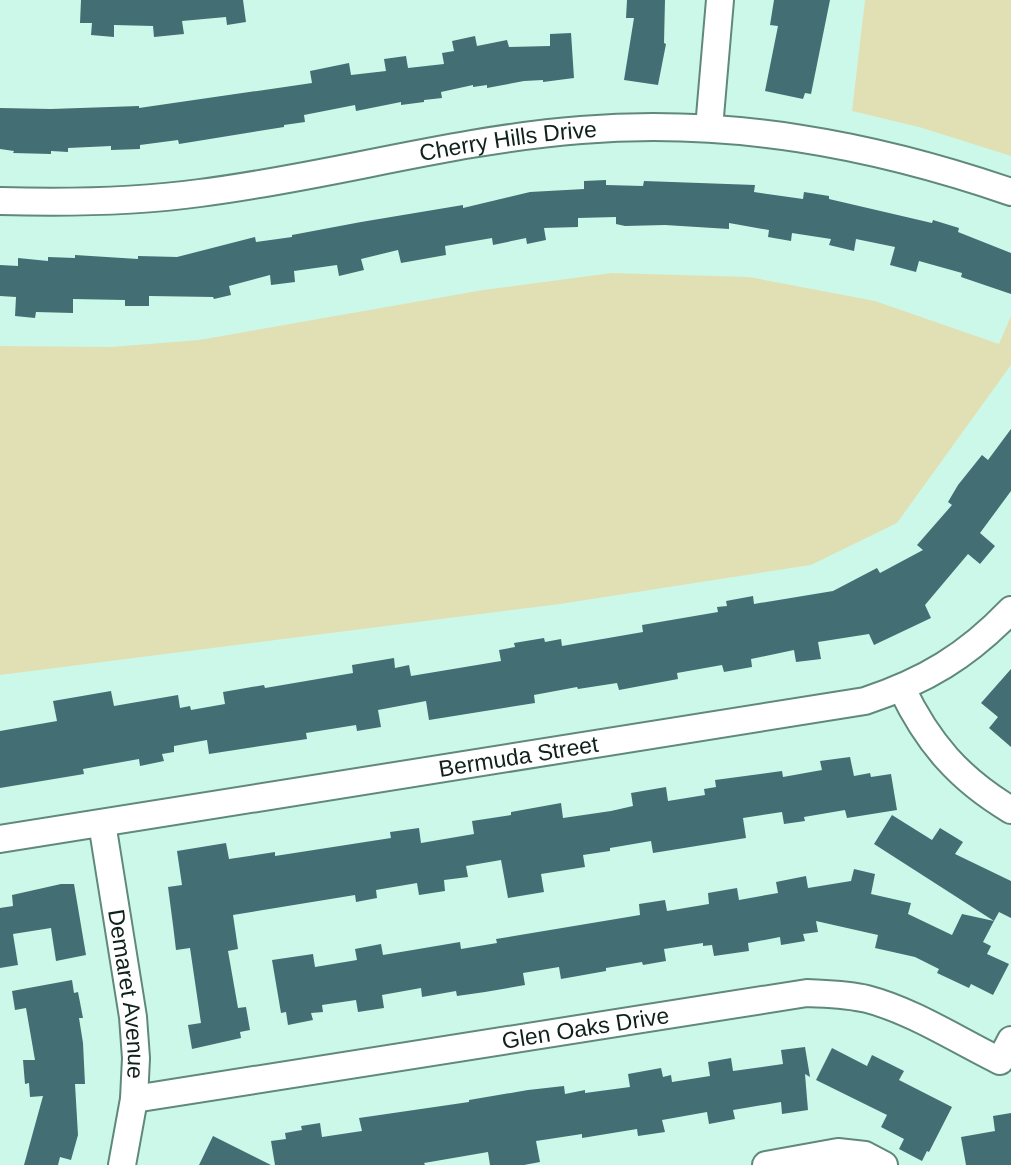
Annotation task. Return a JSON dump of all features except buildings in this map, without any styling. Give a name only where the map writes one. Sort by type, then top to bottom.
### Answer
[{"type":"street","points":[[709,128],[720,0]]},
{"type":"street","name":"Cherry Hills Drive","points":[[0,201],[134,201],[203,193],[512,137],[650,127],[709,128],[813,139],[880,152],[947,170],[1011,192]]},
{"type":"street","name":"Bermuda Street","points":[[0,839],[865,701],[902,689],[956,659],[1011,610]]},
{"type":"street","points":[[902,689],[917,719],[939,751],[962,776],[1011,810]]},
{"type":"street","name":"Demaret Avenue","points":[[102,823],[133,1017],[134,1099],[122,1165]]},
{"type":"street","name":"Glen Oaks Drive","points":[[134,1099],[807,993],[866,999],[895,1008],[1000,1062],[1011,1040]]},
{"type":"street","points":[[766,1165],[838,1152],[865,1155],[884,1165]]},
{"type":"green space","points":[[865,0],[1011,0],[1011,156],[919,127],[852,111]]},
{"type":"green space","points":[[612,273],[749,277],[875,301],[999,344],[1011,316],[1011,365],[897,523],[811,565],[560,604],[0,675],[0,346],[111,347],[199,340],[483,290]]}]
